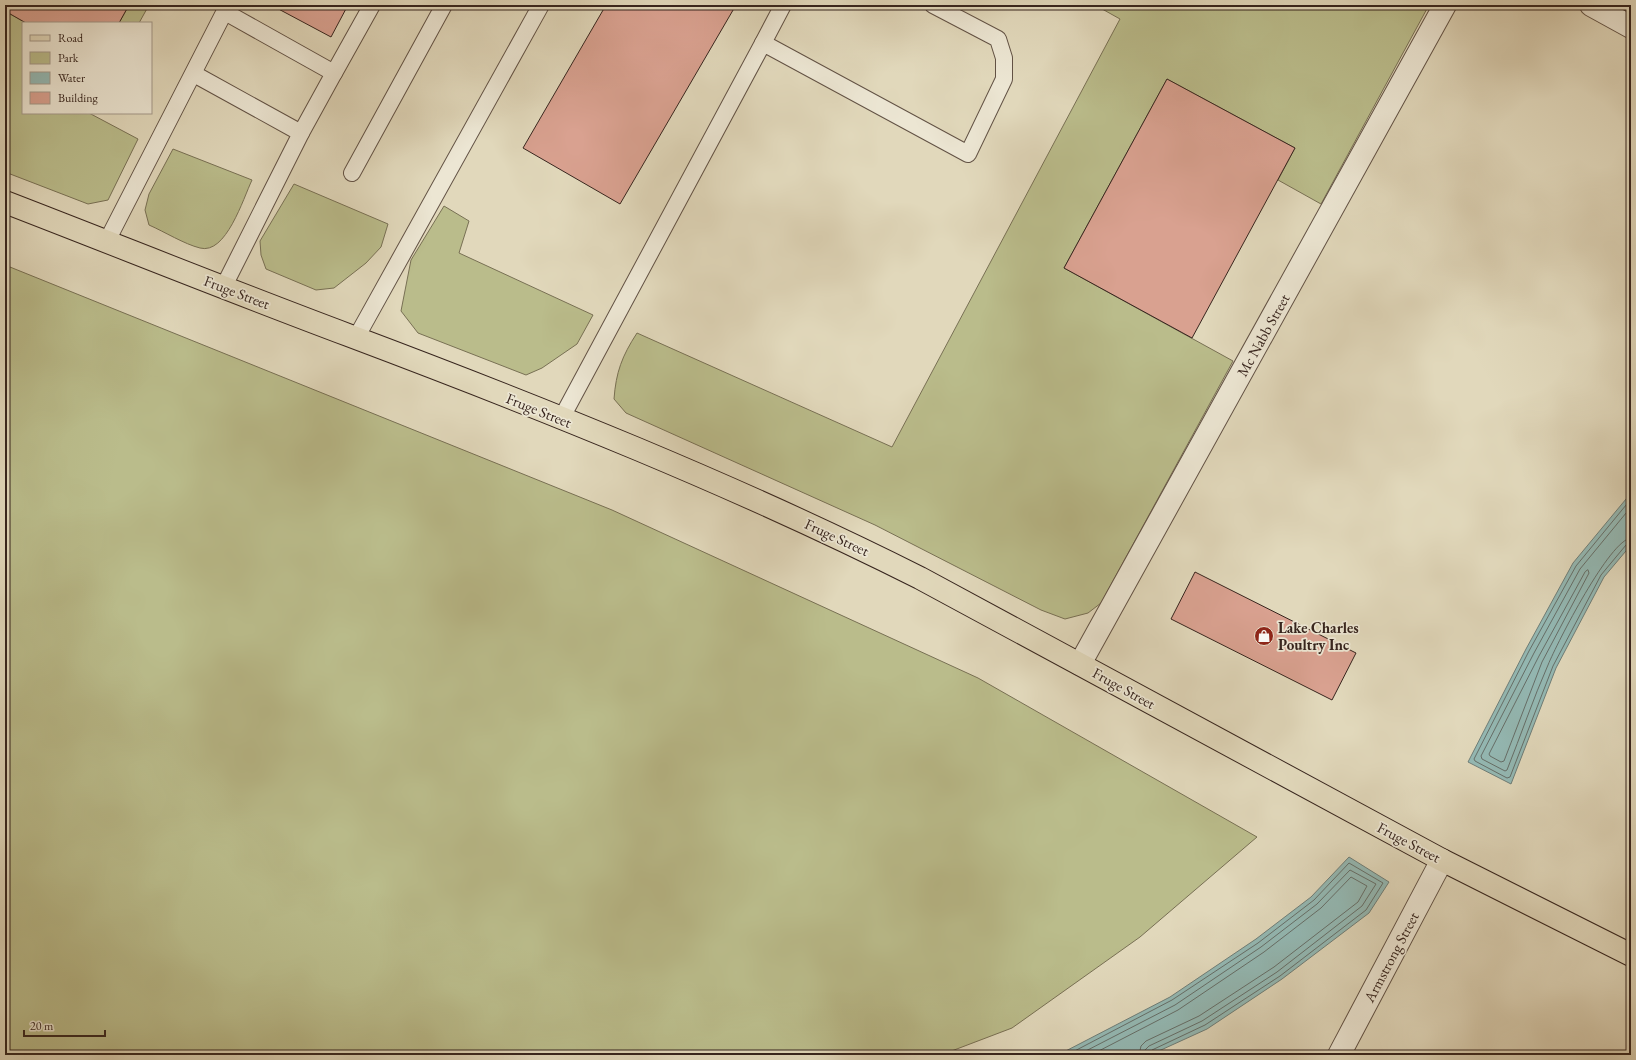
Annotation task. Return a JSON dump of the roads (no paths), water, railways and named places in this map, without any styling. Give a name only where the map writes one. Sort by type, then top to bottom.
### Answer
[{"type":"main road","name":"Fruge Street","points":[[5,202],[427,364],[759,501],[848,542],[920,578],[1442,860],[1631,955]]},
{"type":"street","name":"Mc Nabb Street","points":[[1080,664],[1445,5]]},
{"type":"street","points":[[1591,5],[1631,27]]},
{"type":"street","name":"Armstrong Street","points":[[1340,1055],[1442,860]]},
{"type":"lane","points":[[224,286],[301,133],[372,5]]},
{"type":"lane","points":[[352,173],[444,5]]},
{"type":"lane","points":[[356,338],[541,5]]},
{"type":"lane","points":[[561,419],[783,5]]},
{"type":"lane","points":[[763,43],[968,154],[1004,79],[1004,58],[998,39],[933,5]]},
{"type":"lane","points":[[107,241],[226,9],[334,73]]},
{"type":"lane","points":[[194,74],[301,133]]},
{"type":"water","points":[[1631,493],[1631,545],[1604,577],[1556,668],[1511,784],[1468,762],[1526,649],[1573,563]]},
{"type":"water","points":[[1349,857],[1389,882],[1369,913],[1282,979],[1207,1029],[1150,1055],[1058,1055],[1170,997],[1256,939],[1311,897]]},
{"type":"place","name":"Lake Charles Poultry Inc","points":[[1264,636]]}]
